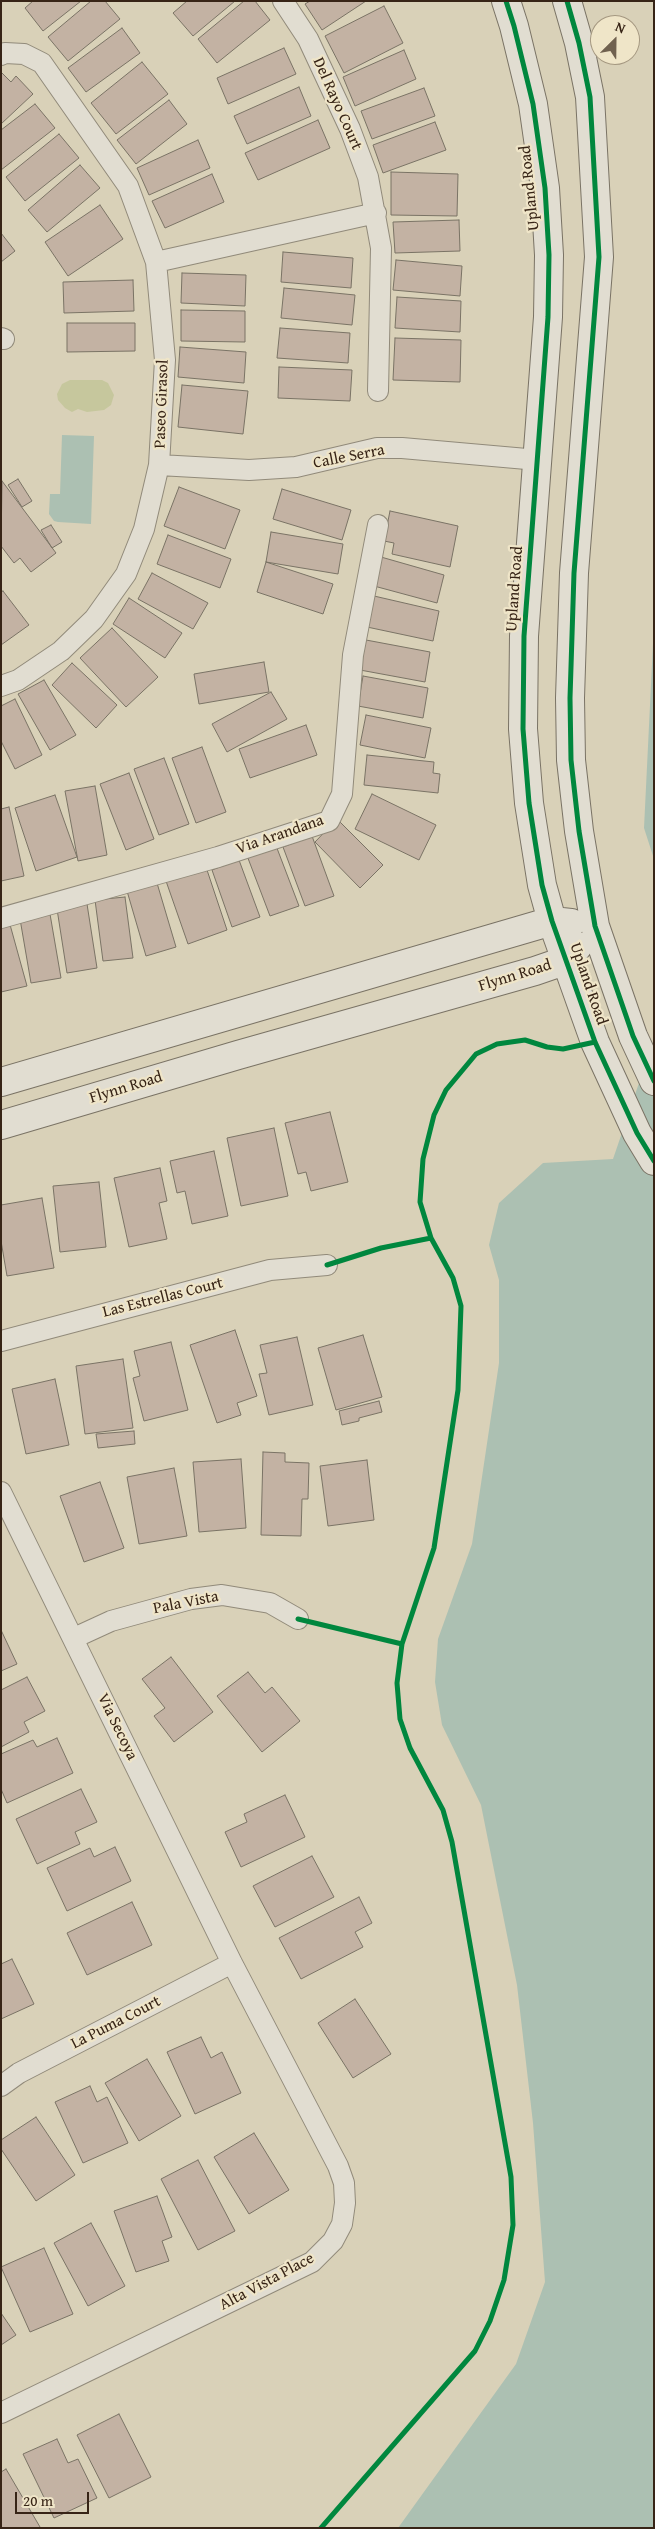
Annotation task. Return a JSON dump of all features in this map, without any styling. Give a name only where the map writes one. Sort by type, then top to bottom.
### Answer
[{"type":"main road","name":"Upland Road","points":[[506,1],[531,92],[545,188],[549,255],[548,316],[524,636],[523,729],[536,856],[552,921],[595,1042],[612,1081],[654,1161]]},
{"type":"main road","name":"Upland Road","points":[[567,1],[579,43],[590,97],[598,247],[574,573],[570,698],[572,760],[578,822],[595,926],[633,1036],[654,1080]]},
{"type":"main road","points":[[1,1082],[552,921],[595,926]]},
{"type":"main road","name":"Flynn Road","points":[[1,1125],[567,960],[595,926]]},
{"type":"street","name":"Del Rayo Court","points":[[283,1],[308,39],[350,129],[368,177],[381,248],[378,391]]},
{"type":"street","name":"Paseo Girasol","points":[[1,55],[5,53],[24,54],[42,63],[128,186],[156,262],[165,360],[159,465],[144,529],[126,574],[94,619],[61,651],[18,680],[1,686]]},
{"type":"street","points":[[156,262],[376,213]]},
{"type":"street","name":"Calle Serra","points":[[159,465],[249,470],[296,467],[356,452],[385,448],[538,460]]},
{"type":"street","name":"Via Arandana","points":[[1,918],[218,857],[329,821],[342,794],[353,655],[378,526]]},
{"type":"street","name":"Las Estrellas Court","points":[[1,1341],[270,1270],[327,1265]]},
{"type":"street","name":"Via Secoya","points":[[1,1492],[232,1963]]},
{"type":"street","name":"Pala Vista","points":[[74,1638],[111,1621],[191,1599],[222,1595],[270,1603],[298,1619]]},
{"type":"street","name":"La Puma Court","points":[[1,2086],[19,2073],[232,1963]]},
{"type":"street","name":"Alta Vista Place","points":[[1,2413],[312,2262],[333,2241],[342,2224],[345,2203],[344,2183],[338,2166],[232,1963]]},
{"type":"green space","points":[[70,380],[102,380],[108,383],[114,395],[111,405],[104,410],[87,412],[78,409],[72,412],[65,408],[58,400],[57,394],[62,384]]},
{"type":"shaded area","points":[[62,435],[94,436],[91,524],[58,522],[54,521],[49,514],[50,494],[60,494]]},
{"type":"shaded area","points":[[654,623],[654,859],[644,828]]},
{"type":"shaded area","points":[[654,1039],[654,2528],[398,2528],[516,2364],[545,2282],[533,2123],[517,1985],[481,1805],[442,1725],[435,1682],[438,1639],[472,1544],[499,1363],[499,1280],[489,1245],[499,1203],[543,1163],[613,1159]]},
{"type":"building","points":[[33,1],[81,1],[43,31],[25,8]]},
{"type":"building","points":[[91,1],[105,1],[120,19],[68,61],[48,37]]},
{"type":"building","points":[[187,1],[235,1],[193,36],[173,13]]},
{"type":"building","points":[[244,1],[255,1],[270,20],[217,63],[198,39]]},
{"type":"building","points":[[310,1],[366,1],[322,30],[305,4]]},
{"type":"building","points":[[384,6],[403,43],[344,73],[325,36]]},
{"type":"building","points":[[122,28],[140,53],[86,92],[68,68]]},
{"type":"building","points":[[284,48],[296,74],[228,104],[217,78]]},
{"type":"building","points":[[404,50],[416,79],[355,106],[343,77]]},
{"type":"building","points":[[142,62],[168,94],[116,134],[91,103]]},
{"type":"building","points":[[1,72],[11,82],[16,76],[33,94],[1,124]]},
{"type":"building","points":[[299,87],[311,116],[247,144],[234,116]]},
{"type":"building","points":[[424,88],[435,116],[372,139],[361,111]]},
{"type":"building","points":[[169,100],[187,124],[136,164],[117,140]]},
{"type":"building","points":[[35,104],[55,128],[1,170],[1,130]]},
{"type":"building","points":[[318,120],[330,148],[258,180],[245,153]]},
{"type":"building","points":[[435,122],[446,150],[383,173],[373,145]]},
{"type":"building","points":[[59,134],[79,158],[25,201],[6,177]]},
{"type":"building","points":[[198,140],[210,168],[149,195],[137,168]]},
{"type":"building","points":[[80,165],[100,188],[47,232],[28,210]]},
{"type":"building","points":[[391,172],[458,174],[457,216],[391,215]]},
{"type":"building","points":[[212,174],[224,202],[165,228],[152,201]]},
{"type":"building","points":[[100,205],[123,239],[68,276],[45,242]]},
{"type":"building","points":[[459,220],[460,251],[395,253],[393,222]]},
{"type":"building","points":[[1,233],[15,251],[1,262]]},
{"type":"building","points":[[283,252],[353,258],[351,288],[281,282]]},
{"type":"building","points":[[396,260],[462,266],[460,296],[393,290]]},
{"type":"building","points":[[182,273],[246,275],[245,306],[181,303]]},
{"type":"building","points":[[133,280],[134,311],[64,313],[63,282]]},
{"type":"building","points":[[284,288],[355,295],[352,325],[281,318]]},
{"type":"building","points":[[397,297],[461,301],[460,332],[395,328]]},
{"type":"building","points":[[181,310],[245,311],[245,342],[181,341]]},
{"type":"building","points":[[67,323],[135,323],[135,351],[67,352]]},
{"type":"building","points":[[280,328],[350,333],[348,363],[277,358]]},
{"type":"building","points":[[395,338],[461,340],[460,382],[393,380]]},
{"type":"building","points":[[180,347],[246,352],[244,383],[178,377]]},
{"type":"building","points":[[279,367],[352,370],[350,401],[278,398]]},
{"type":"building","points":[[182,385],[248,391],[243,434],[178,427]]},
{"type":"building","points":[[18,479],[32,501],[22,507],[8,485]]},
{"type":"building","points":[[2,481],[56,553],[31,572],[20,558],[14,563],[1,546]]},
{"type":"building","points":[[179,487],[240,510],[225,549],[164,526]]},
{"type":"building","points":[[282,489],[351,510],[342,540],[273,519]]},
{"type":"building","points":[[390,511],[458,526],[450,567],[392,554],[394,543],[384,541]]},
{"type":"building","points":[[51,525],[62,542],[52,548],[41,530]]},
{"type":"building","points":[[271,532],[343,544],[338,574],[266,562]]},
{"type":"building","points":[[168,535],[231,559],[220,588],[157,564]]},
{"type":"building","points":[[381,557],[444,575],[437,603],[374,586]]},
{"type":"building","points":[[266,562],[333,584],[323,614],[257,592]]},
{"type":"building","points":[[152,573],[208,603],[193,629],[138,599]]},
{"type":"building","points":[[3,591],[29,625],[1,645],[1,592]]},
{"type":"building","points":[[374,596],[439,611],[433,641],[367,627]]},
{"type":"building","points":[[129,598],[182,633],[165,658],[113,624]]},
{"type":"building","points":[[112,628],[158,677],[126,707],[80,658]]},
{"type":"building","points":[[366,640],[430,652],[425,682],[360,670]]},
{"type":"building","points":[[264,662],[269,692],[199,704],[194,674]]},
{"type":"building","points":[[72,663],[117,705],[96,728],[52,685]]},
{"type":"building","points":[[363,676],[428,688],[423,718],[358,706]]},
{"type":"building","points":[[44,680],[76,735],[50,750],[18,694]]},
{"type":"building","points":[[271,692],[287,719],[227,752],[212,724]]},
{"type":"building","points":[[15,699],[42,755],[15,769],[1,741],[1,706]]},
{"type":"building","points":[[366,715],[431,728],[425,758],[360,745]]},
{"type":"building","points":[[306,725],[317,755],[250,778],[239,749]]},
{"type":"building","points":[[202,747],[226,812],[196,823],[172,758]]},
{"type":"building","points":[[367,755],[434,762],[433,773],[440,774],[438,793],[364,785]]},
{"type":"building","points":[[164,758],[189,824],[159,835],[134,769]]},
{"type":"building","points":[[129,773],[154,839],[126,850],[100,784]]},
{"type":"building","points":[[95,786],[107,855],[78,861],[65,791]]},
{"type":"building","points":[[372,794],[436,825],[419,860],[355,829]]},
{"type":"building","points":[[55,795],[77,857],[36,871],[15,808]]},
{"type":"building","points":[[9,807],[24,876],[1,881],[1,809]]},
{"type":"building","points":[[337,819],[383,865],[360,888],[315,842]]},
{"type":"building","points":[[312,836],[334,896],[305,906],[283,847]]},
{"type":"building","points":[[275,843],[299,906],[270,916],[246,853]]},
{"type":"building","points":[[239,860],[260,917],[232,927],[212,870]]},
{"type":"building","points":[[206,867],[227,930],[188,944],[166,881]]},
{"type":"building","points":[[157,883],[176,947],[146,956],[127,891]]},
{"type":"building","points":[[125,897],[133,958],[103,961],[95,900]]},
{"type":"building","points":[[87,904],[97,968],[67,973],[57,909]]},
{"type":"building","points":[[50,914],[61,978],[31,983],[20,919]]},
{"type":"building","points":[[9,921],[27,986],[1,992],[1,923]]},
{"type":"building","points":[[330,1112],[348,1182],[311,1191],[306,1172],[298,1174],[285,1123]]},
{"type":"building","points":[[274,1128],[288,1196],[241,1206],[227,1138]]},
{"type":"building","points":[[214,1151],[228,1216],[192,1224],[185,1191],[177,1193],[170,1161]]},
{"type":"building","points":[[160,1168],[167,1201],[159,1203],[167,1239],[129,1247],[114,1178]]},
{"type":"building","points":[[99,1182],[106,1247],[60,1252],[53,1186]]},
{"type":"building","points":[[42,1198],[54,1268],[7,1276],[1,1241],[1,1205]]},
{"type":"building","points":[[235,1330],[257,1396],[237,1403],[241,1415],[217,1423],[190,1345]]},
{"type":"building","points":[[363,1335],[382,1397],[336,1410],[318,1348]]},
{"type":"building","points":[[297,1337],[313,1405],[269,1415],[259,1374],[267,1373],[260,1345]]},
{"type":"building","points":[[171,1342],[188,1410],[144,1421],[133,1378],[140,1376],[134,1351]]},
{"type":"building","points":[[123,1359],[133,1428],[85,1434],[76,1366]]},
{"type":"building","points":[[55,1379],[69,1445],[26,1454],[12,1389]]},
{"type":"building","points":[[379,1401],[382,1412],[342,1425],[339,1411]]},
{"type":"building","points":[[134,1431],[135,1444],[98,1448],[96,1434]]},
{"type":"building","points":[[263,1452],[285,1453],[285,1462],[309,1463],[308,1499],[302,1499],[301,1536],[261,1535]]},
{"type":"building","points":[[241,1459],[246,1528],[199,1532],[193,1462]]},
{"type":"building","points":[[367,1460],[374,1520],[328,1526],[320,1466]]},
{"type":"building","points":[[174,1468],[187,1536],[139,1544],[127,1477]]},
{"type":"building","points":[[100,1482],[124,1548],[84,1562],[60,1496]]},
{"type":"building","points":[[1,1630],[17,1664],[1,1671]]},
{"type":"building","points":[[171,1657],[213,1712],[174,1742],[154,1716],[165,1708],[142,1679]]},
{"type":"building","points":[[248,1672],[265,1693],[272,1687],[300,1721],[262,1752],[217,1696]]},
{"type":"building","points":[[27,1677],[45,1711],[24,1722],[29,1732],[1,1747],[1,1690]]},
{"type":"building","points":[[57,1738],[73,1773],[7,1803],[1,1789],[1,1754],[33,1740],[37,1747]]},
{"type":"building","points":[[81,1789],[97,1822],[75,1832],[80,1844],[37,1864],[16,1819]]},
{"type":"building","points":[[285,1795],[305,1837],[241,1867],[225,1832],[247,1822],[244,1814]]},
{"type":"building","points":[[115,1847],[131,1881],[67,1911],[47,1868],[90,1848],[94,1857]]},
{"type":"building","points":[[312,1856],[334,1897],[275,1927],[253,1886]]},
{"type":"building","points":[[359,1897],[372,1923],[355,1932],[363,1947],[301,1979],[279,1938]]},
{"type":"building","points":[[132,1902],[152,1945],[87,1975],[67,1933]]},
{"type":"building","points":[[12,1959],[34,2004],[1,2019],[1,1964]]},
{"type":"building","points":[[355,1999],[391,2054],[353,2078],[318,2023]]},
{"type":"building","points":[[201,2037],[211,2058],[222,2052],[241,2093],[195,2114],[167,2052]]},
{"type":"building","points":[[147,2059],[181,2116],[139,2141],[105,2083]]},
{"type":"building","points":[[90,2086],[97,2102],[107,2097],[128,2143],[83,2163],[55,2102]]},
{"type":"building","points":[[36,2117],[75,2175],[36,2201],[1,2149],[1,2140]]},
{"type":"building","points":[[254,2133],[289,2190],[249,2214],[214,2157]]},
{"type":"building","points":[[198,2160],[235,2231],[198,2250],[161,2179]]},
{"type":"building","points":[[157,2196],[172,2237],[162,2241],[169,2261],[136,2272],[114,2211]]},
{"type":"building","points":[[91,2223],[125,2286],[88,2306],[54,2243]]},
{"type":"building","points":[[44,2248],[73,2314],[30,2332],[1,2267]]},
{"type":"building","points":[[1,2313],[16,2335],[1,2345]]},
{"type":"building","points":[[119,2414],[151,2477],[109,2498],[77,2435]]},
{"type":"building","points":[[57,2439],[68,2463],[78,2459],[97,2498],[54,2518],[23,2454]]},
{"type":"building","points":[[6,2469],[40,2527],[1,2528],[1,2472]]},
{"type":"cycle path","points":[[506,1],[533,104],[545,188],[549,255],[548,317],[524,636],[523,729],[529,803],[542,885],[552,921],[595,1042],[637,1133],[654,1161]]},
{"type":"cycle path","points":[[567,1],[579,43],[590,97],[599,257],[574,573],[570,698],[571,760],[579,831],[595,926],[633,1036],[654,1081]]},
{"type":"cycle path","points":[[321,2528],[475,2351],[490,2321],[504,2280],[513,2225],[511,2177],[452,1842],[443,1810],[410,1748],[400,1719],[397,1683],[402,1644],[434,1548],[458,1390],[461,1306],[453,1278],[431,1238],[420,1202],[423,1159],[434,1115],[446,1090],[476,1054],[497,1044],[525,1040],[547,1047],[563,1049],[595,1042]]},
{"type":"cycle path","points":[[327,1265],[381,1248],[431,1238]]},
{"type":"cycle path","points":[[298,1619],[402,1644]]}]
